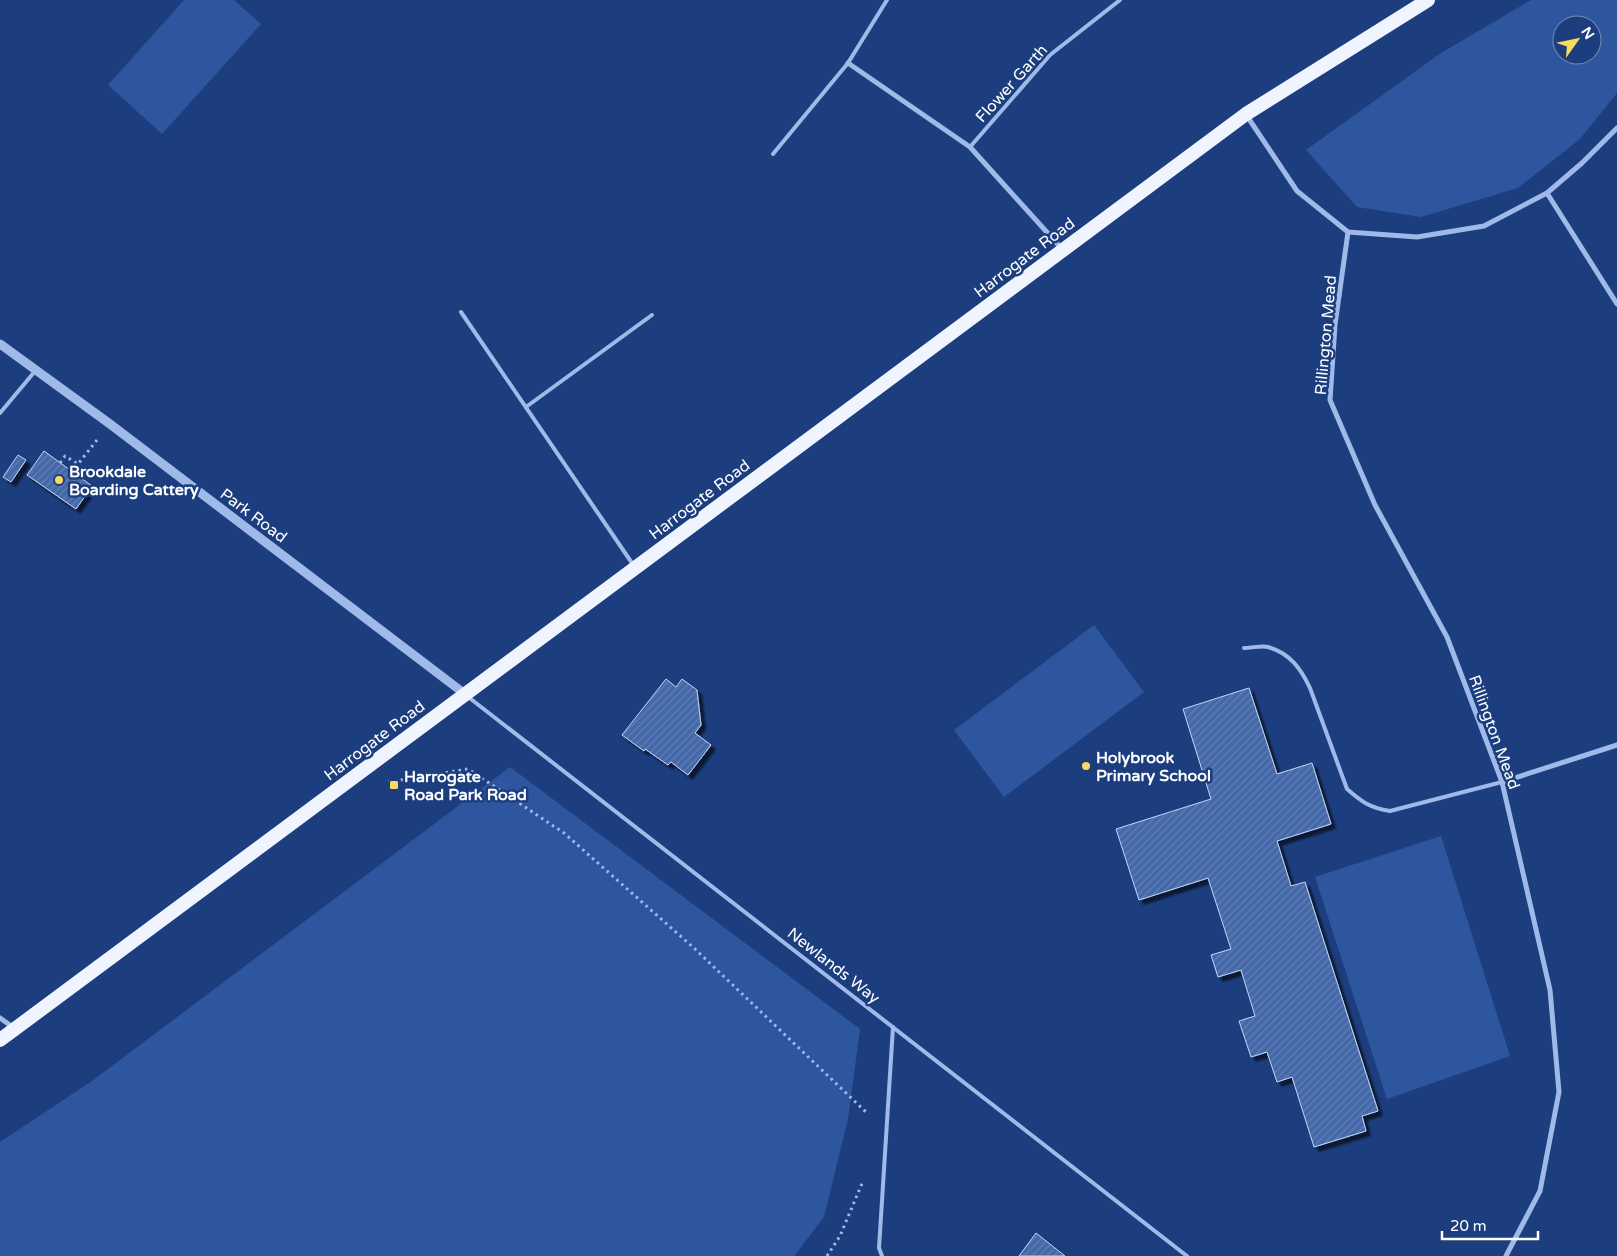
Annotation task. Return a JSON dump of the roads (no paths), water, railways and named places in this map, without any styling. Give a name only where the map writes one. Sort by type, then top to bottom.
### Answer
[{"type":"highway","name":"Harrogate Road","points":[[0,1040],[1246,114],[1428,0]]},
{"type":"street","points":[[848,63],[970,147],[1063,250]]},
{"type":"street","points":[[1246,114],[1297,191],[1348,232],[1417,237],[1484,226],[1547,193],[1582,163],[1617,128]]},
{"type":"street","points":[[1547,193],[1617,304]]},
{"type":"street","name":"Rillington Mead","points":[[1348,232],[1335,325],[1330,400],[1376,505],[1447,637],[1502,782],[1550,990],[1560,1092],[1540,1191],[1506,1256]]},
{"type":"street","name":"Park Road","points":[[0,344],[110,424],[465,694]]},
{"type":"street","points":[[1502,782],[1617,745]]},
{"type":"street","points":[[0,1018],[15,1029]]},
{"type":"lane","points":[[773,154],[848,63],[887,0]]},
{"type":"lane","name":"Flower Garth","points":[[970,147],[1050,55],[1120,0]]},
{"type":"lane","points":[[461,312],[635,568]]},
{"type":"lane","points":[[526,407],[652,315]]},
{"type":"lane","points":[[0,413],[36,370]]},
{"type":"lane","points":[[1244,648],[1267,646],[1285,655],[1303,673],[1347,789],[1360,801],[1376,809],[1390,811],[1502,782]]},
{"type":"lane","name":"Newlands Way","points":[[465,694],[1187,1256]]},
{"type":"lane","points":[[882,1256],[879,1248],[893,1027]]},
{"type":"place","name":"Brookdale Boarding Cattery","points":[[59,480]]},
{"type":"place","name":"Holybrook Primary School","points":[[1086,766]]},
{"type":"place","name":"Harrogate Road Park Road","points":[[394,785]]}]
